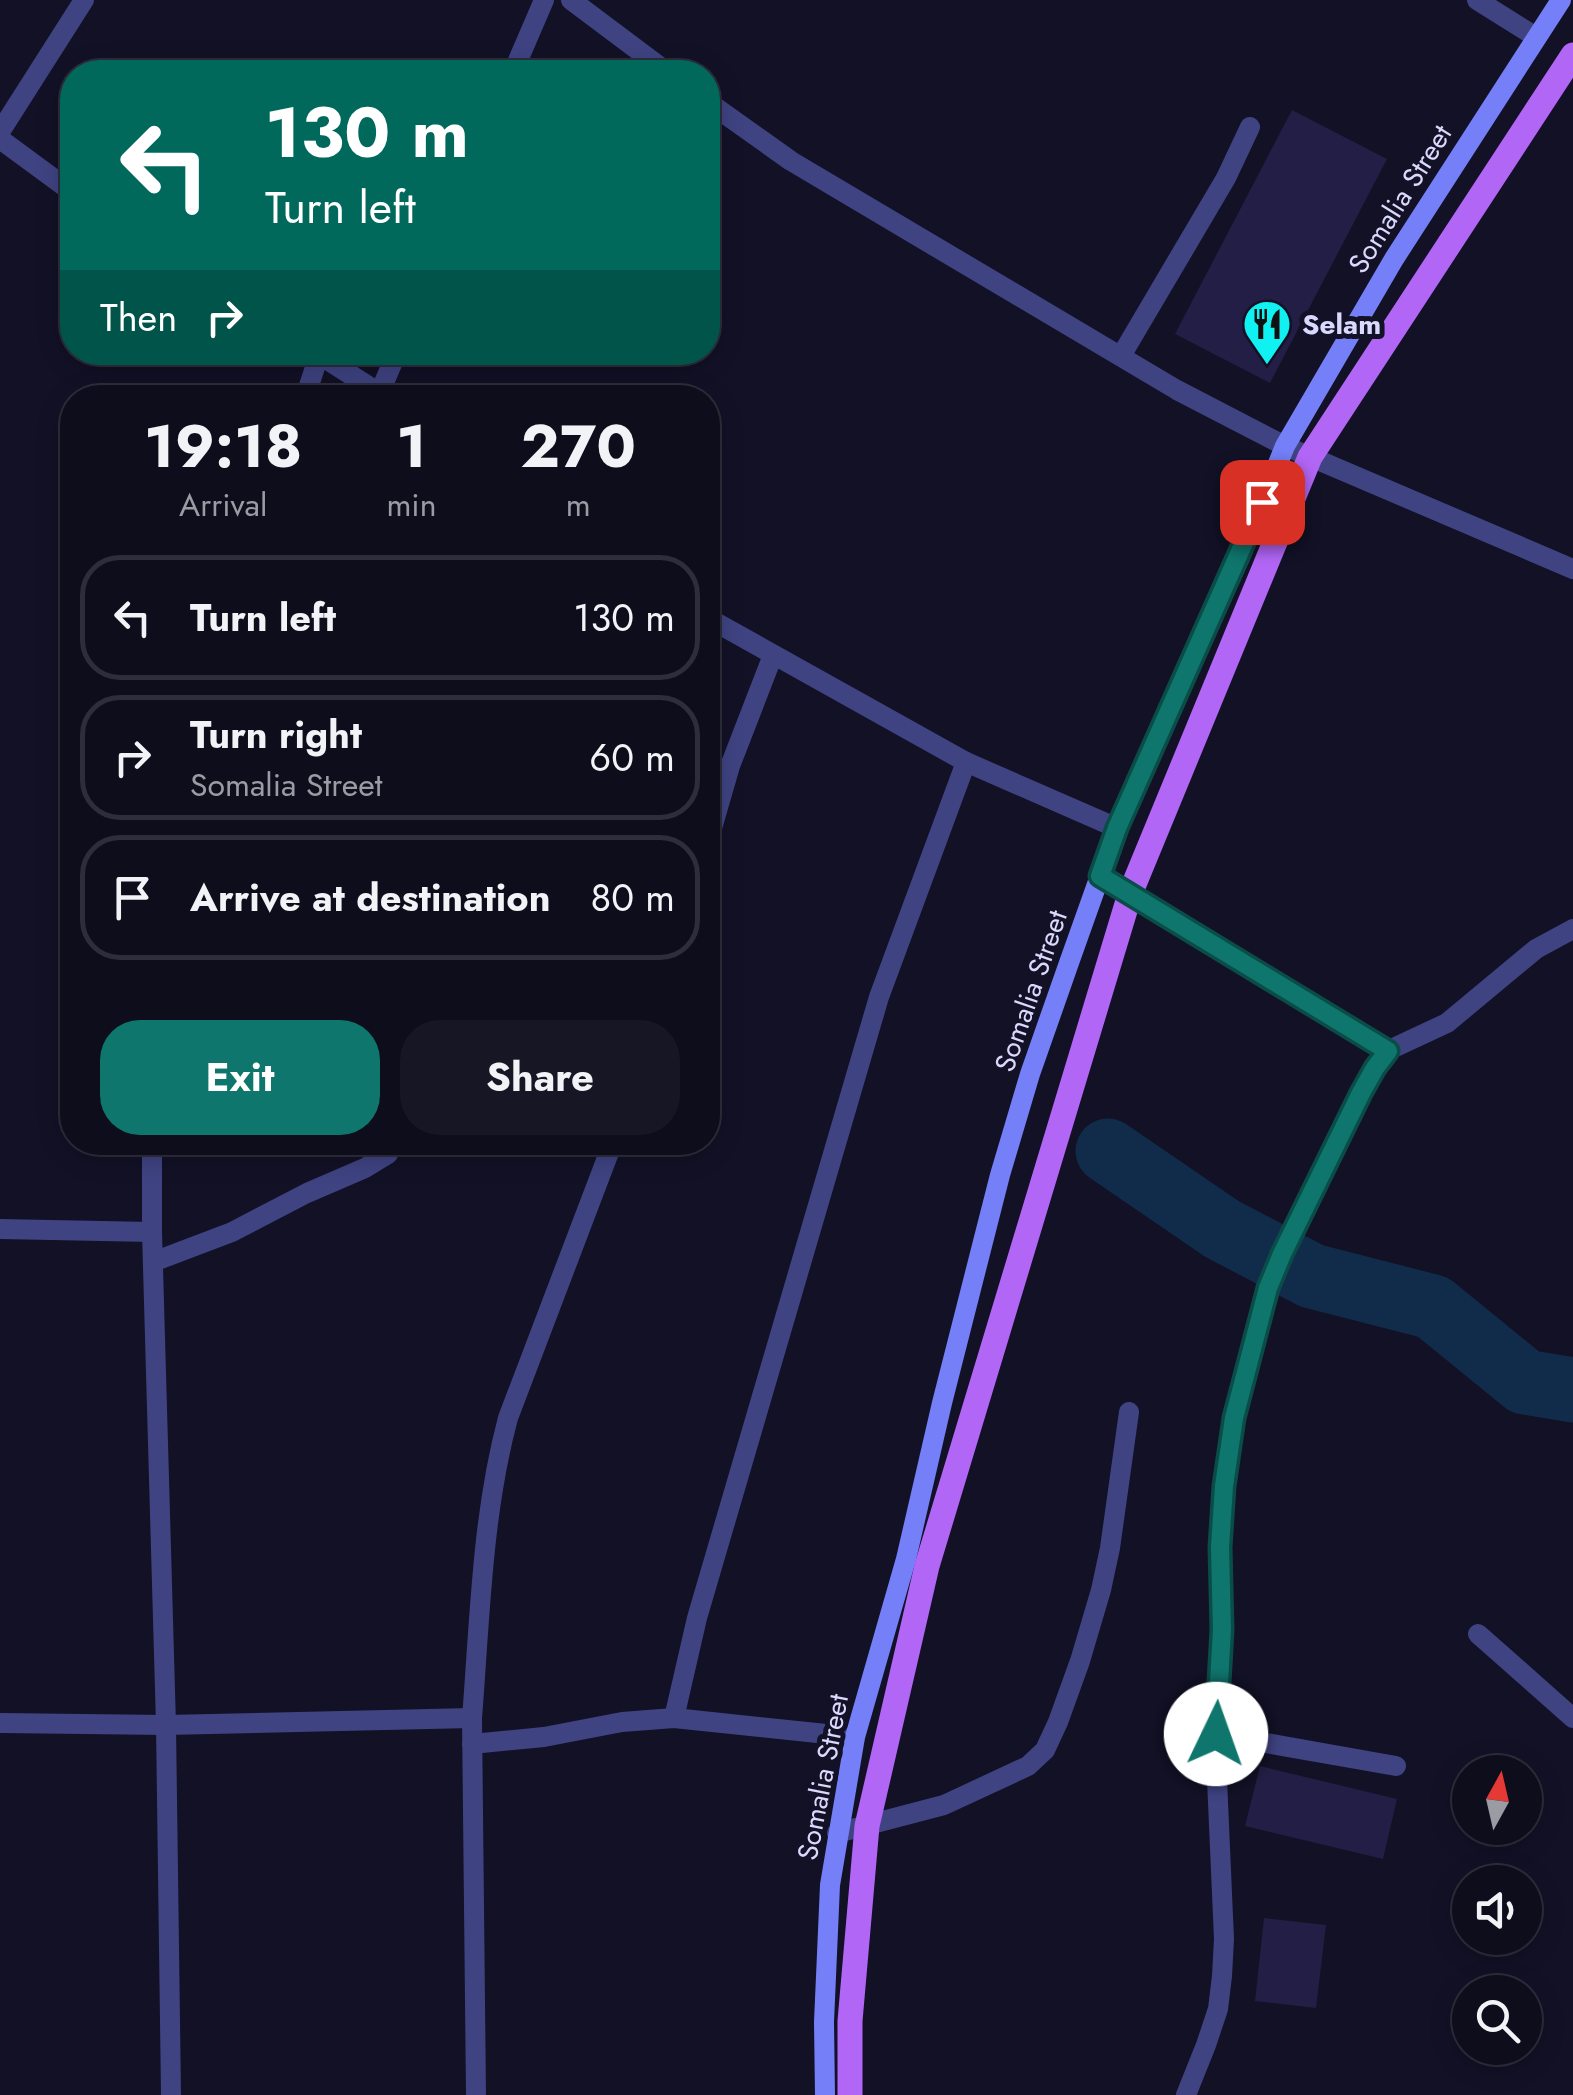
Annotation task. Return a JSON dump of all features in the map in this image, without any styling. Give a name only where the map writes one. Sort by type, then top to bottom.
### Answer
[{"type":"main road","name":"Somalia Street","points":[[824,2095],[830,1885],[855,1738],[906,1559],[1000,1175],[1030,1074],[1117,828],[1286,446],[1394,259],[1561,0]]},
{"type":"main road","points":[[850,2095],[850,2021],[866,1826],[928,1566],[1130,894],[1310,456],[1573,55]]},
{"type":"street","points":[[60,182],[0,135],[84,0]]},
{"type":"street","points":[[518,60],[544,0]]},
{"type":"street","points":[[571,0],[651,60]]},
{"type":"street","points":[[1476,0],[1536,37]]},
{"type":"street","points":[[720,111],[791,161],[1177,390],[1286,446],[1573,569]]},
{"type":"street","points":[[1120,356],[1226,178],[1250,127]]},
{"type":"street","points":[[335,365],[367,385]]},
{"type":"street","points":[[720,625],[966,762],[1117,828]]},
{"type":"street","points":[[720,801],[773,654]]},
{"type":"street","points":[[674,1718],[697,1618],[879,997],[966,762]]},
{"type":"street","points":[[1100,876],[1388,1051]]},
{"type":"street","points":[[1186,2095],[1218,2009],[1222,1976],[1216,1734],[1224,1486],[1234,1418],[1268,1288],[1361,1093],[1388,1051],[1447,1024],[1536,949],[1573,929]]},
{"type":"street","points":[[152,1155],[171,2095]]},
{"type":"street","points":[[153,1262],[232,1232],[386,1155]]},
{"type":"street","points":[[476,2095],[472,1718],[488,1510],[508,1418],[608,1155]]},
{"type":"street","points":[[0,1229],[152,1232]]},
{"type":"street","points":[[837,1834],[944,1805],[1028,1766],[1044,1750],[1080,1661],[1101,1590],[1130,1412]]},
{"type":"street","points":[[1478,1634],[1573,1718]]},
{"type":"street","points":[[0,1723],[166,1725],[472,1718]]},
{"type":"street","points":[[472,1744],[674,1718],[855,1738]]},
{"type":"street","points":[[1216,1734],[1396,1766]]},
{"type":"building","points":[[1292,110],[1387,159],[1270,383],[1175,334]]},
{"type":"building","points":[[1260,1766],[1397,1799],[1383,1859],[1245,1826]]},
{"type":"building","points":[[1264,1918],[1326,1925],[1316,2008],[1255,2001]]},
{"type":"waterway","points":[[1108,1151],[1222,1229],[1312,1276],[1433,1307],[1525,1382],[1573,1390]]},
{"type":"place","name":"Selam","points":[[1267,366]]},
{"type":"route","points":[[1216,1734],[1222,1630],[1220,1547],[1234,1418],[1268,1288],[1282,1254],[1361,1093],[1388,1051],[1100,876],[1117,828],[1262,502]]}]
